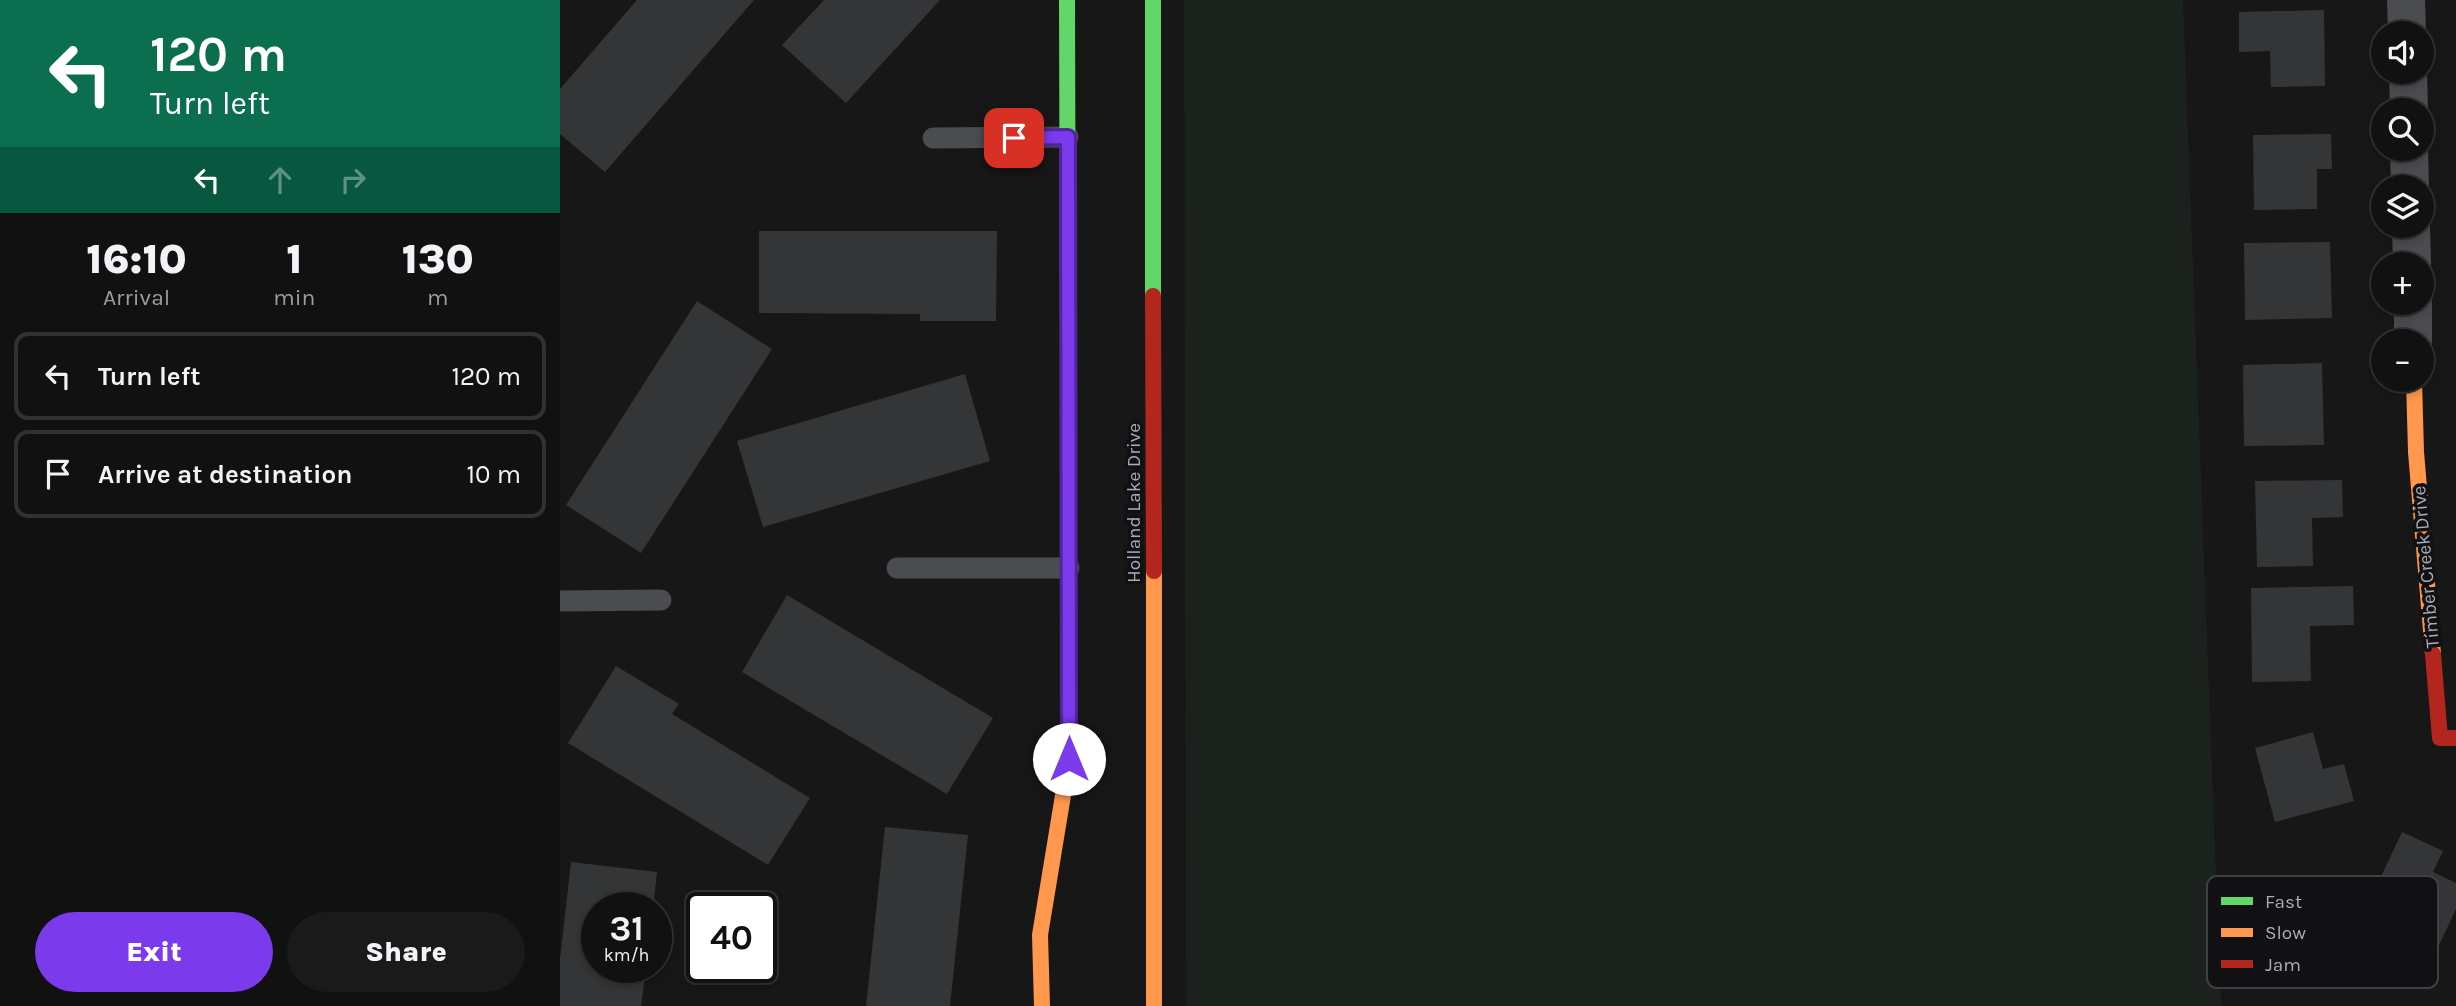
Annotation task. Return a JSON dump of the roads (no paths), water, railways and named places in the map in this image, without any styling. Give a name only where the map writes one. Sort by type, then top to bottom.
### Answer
[{"type":"street","points":[[1042,1006],[1040,935],[1069,759],[1068,0]]},
{"type":"street","name":"Holland Lake Drive","points":[[1153,0],[1154,1006]]},
{"type":"street","points":[[2406,0],[2407,21]]},
{"type":"street","name":"Timber Creek Drive","points":[[2414,392],[2416,452],[2440,738],[2456,738]]},
{"type":"lane","points":[[933,138],[1068,137]]},
{"type":"lane","points":[[897,568],[1069,568]]},
{"type":"lane","points":[[560,601],[661,600]]}]
